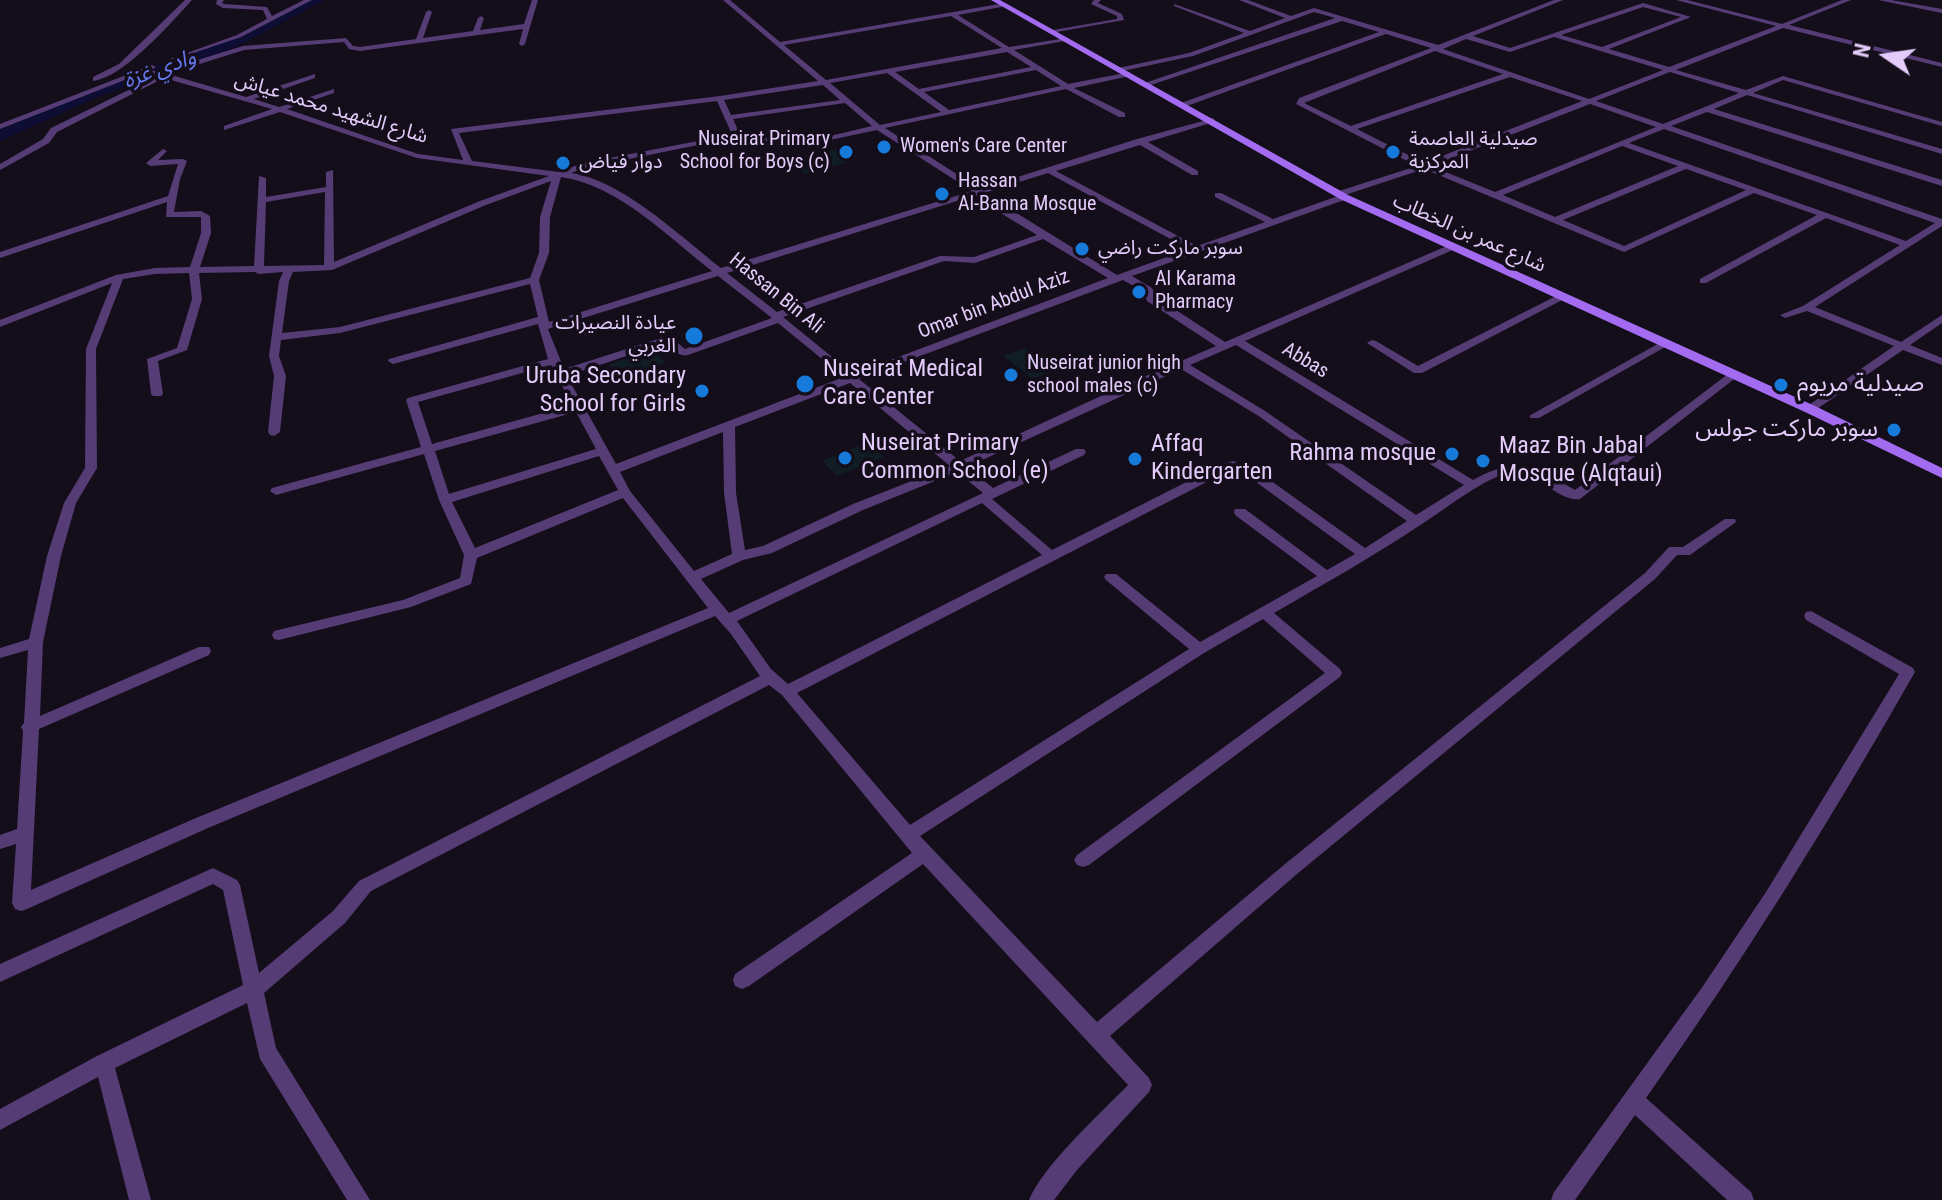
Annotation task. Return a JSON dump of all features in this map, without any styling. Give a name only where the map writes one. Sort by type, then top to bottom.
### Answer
[{"type":"street","points":[[63,101],[67,93],[122,66],[189,0]]},
{"type":"street","points":[[221,0],[218,3],[223,6],[265,8],[271,21]]},
{"type":"street","points":[[0,167],[46,141],[54,130],[155,72],[239,36],[309,0]]},
{"type":"street","points":[[522,44],[535,0]]},
{"type":"street","points":[[726,0],[879,128],[1043,236],[1148,290],[1151,299],[1224,346]]},
{"type":"street","points":[[1053,32],[1121,20],[1120,15],[1093,3],[1098,0]]},
{"type":"street","points":[[1242,0],[1290,18]]},
{"type":"street","points":[[1560,0],[1302,100],[1300,104],[1424,166],[1622,249],[1754,190]]},
{"type":"street","points":[[1679,0],[1942,65]]},
{"type":"street","name":"Omar bin Abdul Aziz","points":[[613,470],[851,378],[1424,166],[1668,68],[1786,27],[1848,0]]},
{"type":"street","points":[[1881,0],[1942,11]]},
{"type":"street","points":[[781,44],[952,14],[1000,2]]},
{"type":"street","name":"شارع عمر بن الخطاب","points":[[1000,2],[1342,196],[1810,409],[1942,473]]},
{"type":"street","points":[[1176,5],[1249,33]]},
{"type":"street","points":[[1468,37],[1510,50],[1643,5],[1688,17],[1603,49]]},
{"type":"street","points":[[0,324],[119,277],[155,271],[329,268],[583,166],[698,143],[830,138],[949,114],[1069,88],[1191,55],[1314,10],[1387,31],[1942,222],[1807,308],[1785,315]]},
{"type":"street","points":[[419,40],[429,12]]},
{"type":"street","points":[[952,14],[1069,88],[1122,115]]},
{"type":"street","points":[[476,33],[481,18]]},
{"type":"street","points":[[1148,85],[1343,18]]},
{"type":"street","points":[[0,127],[63,101],[243,48],[346,40],[351,48],[360,49],[527,26]]},
{"type":"street","points":[[1184,105],[1387,31]]},
{"type":"street","points":[[1554,35],[1942,152]]},
{"type":"street","points":[[468,161],[454,131],[720,98],[1065,39]]},
{"type":"street","points":[[918,91],[1038,68]]},
{"type":"street","points":[[888,70],[949,114]]},
{"type":"street","name":"شارع الشهيد محمد عياش","points":[[155,72],[282,110],[417,156],[557,176]]},
{"type":"street","points":[[1350,129],[1511,74]]},
{"type":"street","points":[[247,99],[312,76]]},
{"type":"street","points":[[1495,195],[1783,78],[1942,124]]},
{"type":"street","points":[[227,128],[331,91]]},
{"type":"street","points":[[720,98],[739,142]]},
{"type":"street","points":[[730,117],[846,101]]},
{"type":"street","points":[[1709,110],[1942,183]]},
{"type":"street","points":[[393,361],[543,323],[721,272],[1211,120]]},
{"type":"street","points":[[1140,141],[1195,173]]},
{"type":"street","points":[[1621,143],[1907,244]]},
{"type":"street","points":[[157,394],[152,359],[182,350],[197,299],[194,271],[206,233],[205,216],[169,215],[183,161],[150,163],[163,151]]},
{"type":"street","points":[[1555,220],[1686,166]]},
{"type":"street","points":[[1048,170],[1197,250]]},
{"type":"street","points":[[329,268],[330,172]]},
{"type":"street","points":[[557,176],[545,217],[544,253],[534,280],[543,323],[554,361],[625,492],[694,577],[768,679],[787,691],[924,854],[1142,1085],[1069,1162],[1040,1200]]},
{"type":"street","name":"Hassan Bin Ali","points":[[557,176],[578,177],[622,196],[721,272],[958,467],[1052,557]]},
{"type":"street","points":[[259,271],[262,178]]},
{"type":"street","points":[[261,200],[329,189]]},
{"type":"street","points":[[1218,195],[1273,223]]},
{"type":"street","points":[[0,255],[173,197]]},
{"type":"street","points":[[1703,281],[1825,215]]},
{"type":"street","points":[[561,374],[661,341],[669,341],[684,353],[697,350],[778,317],[943,258],[975,260],[1043,236]]},
{"type":"street","points":[[694,577],[739,556],[767,550],[858,507],[958,467],[1131,386],[1452,247]]},
{"type":"street","points":[[274,432],[280,376],[274,356],[288,271]]},
{"type":"street","points":[[119,277],[91,349],[91,468],[70,503],[54,556],[36,642],[21,903],[202,823],[722,615],[1080,452]]},
{"type":"street","points":[[277,337],[340,330],[534,280]]},
{"type":"street","points":[[1372,343],[1418,371],[1562,296]]},
{"type":"street","points":[[1807,308],[1942,362]]},
{"type":"street","points":[[1810,409],[1942,318]]},
{"type":"street","name":"Abbas","points":[[1237,341],[1472,485]]},
{"type":"street","points":[[1535,416],[1663,344]]},
{"type":"street","points":[[279,635],[406,604],[466,581],[471,555],[445,500],[412,400],[554,361]]},
{"type":"street","points":[[1183,365],[1261,413],[1417,522]]},
{"type":"street","points":[[908,835],[1199,649],[1328,577],[1472,485],[1503,470],[1515,468],[1528,471],[1576,496],[1732,376]]},
{"type":"street","points":[[276,491],[430,451],[579,407]]},
{"type":"street","points":[[729,426],[730,493],[739,556]]},
{"type":"street","points":[[445,500],[603,451]]},
{"type":"street","points":[[787,691],[1233,465],[1258,478],[1365,554]]},
{"type":"street","points":[[471,555],[625,492]]},
{"type":"street","points":[[1240,512],[1328,577]]},
{"type":"street","points":[[1096,1035],[1291,869],[1650,576],[1674,550],[1685,552],[1730,522]]},
{"type":"street","points":[[1111,577],[1199,649]]},
{"type":"street","points":[[1083,860],[1335,673],[1265,613]]},
{"type":"street","points":[[1562,1200],[1634,1101],[1794,864],[1908,672],[1811,616]]},
{"type":"street","points":[[0,653],[36,642]]},
{"type":"street","points":[[29,727],[204,651]]},
{"type":"street","points":[[0,1120],[104,1063],[255,989],[339,917],[365,886],[768,679]]},
{"type":"street","points":[[0,842],[24,834]]},
{"type":"street","points":[[742,980],[924,854]]},
{"type":"street","points":[[0,973],[213,876],[231,885],[267,1052],[359,1200]]},
{"type":"street","points":[[104,1063],[140,1200]]},
{"type":"street","points":[[1634,1101],[1743,1200]]},
{"type":"shaded area","points":[[844,147],[858,156],[849,158],[852,161],[805,174],[788,162]]},
{"type":"shaded area","points":[[1024,348],[1054,370],[1033,379],[1003,356]]},
{"type":"shaded area","points":[[655,350],[665,363],[619,377],[609,364]]},
{"type":"shaded area","points":[[868,442],[884,457],[837,476],[822,461]]},
{"type":"waterway","name":"وادي غزة","points":[[0,136],[91,94],[229,45],[318,0]]},
{"type":"place","name":"Women's Care Center","points":[[884,147]]},
{"type":"place","name":"Nuseirat Primary School for Boys (c)","points":[[846,152]]},
{"type":"place","name":"صيدلية العاصمة المركزية","points":[[1393,152]]},
{"type":"place","name":"دوار فياض","points":[[563,163]]},
{"type":"place","name":"Hassan Al-Banna Mosque","points":[[942,194]]},
{"type":"place","name":"سوبر ماركت راضي","points":[[1082,249]]},
{"type":"place","name":"Al Karama Pharmacy","points":[[1139,292]]},
{"type":"place","name":"عيادة النصيرات الغربي","points":[[694,336]]},
{"type":"place","name":"Nuseirat junior high school males (c)","points":[[1011,375]]},
{"type":"place","name":"Nuseirat Medical Care Center","points":[[805,384]]},
{"type":"place","name":"صيدلية مريوم","points":[[1781,385]]},
{"type":"place","name":"Uruba Secondary School for Girls","points":[[702,391]]},
{"type":"place","name":"سوبر ماركت جولس","points":[[1894,430]]},
{"type":"place","name":"Rahma mosque","points":[[1452,454]]},
{"type":"place","name":"Nuseirat Primary Common School (e)","points":[[845,458]]},
{"type":"place","name":"Affaq Kindergarten","points":[[1135,459]]},
{"type":"place","name":"Maaz Bin Jabal Mosque (Alqtaui)","points":[[1483,461]]}]
